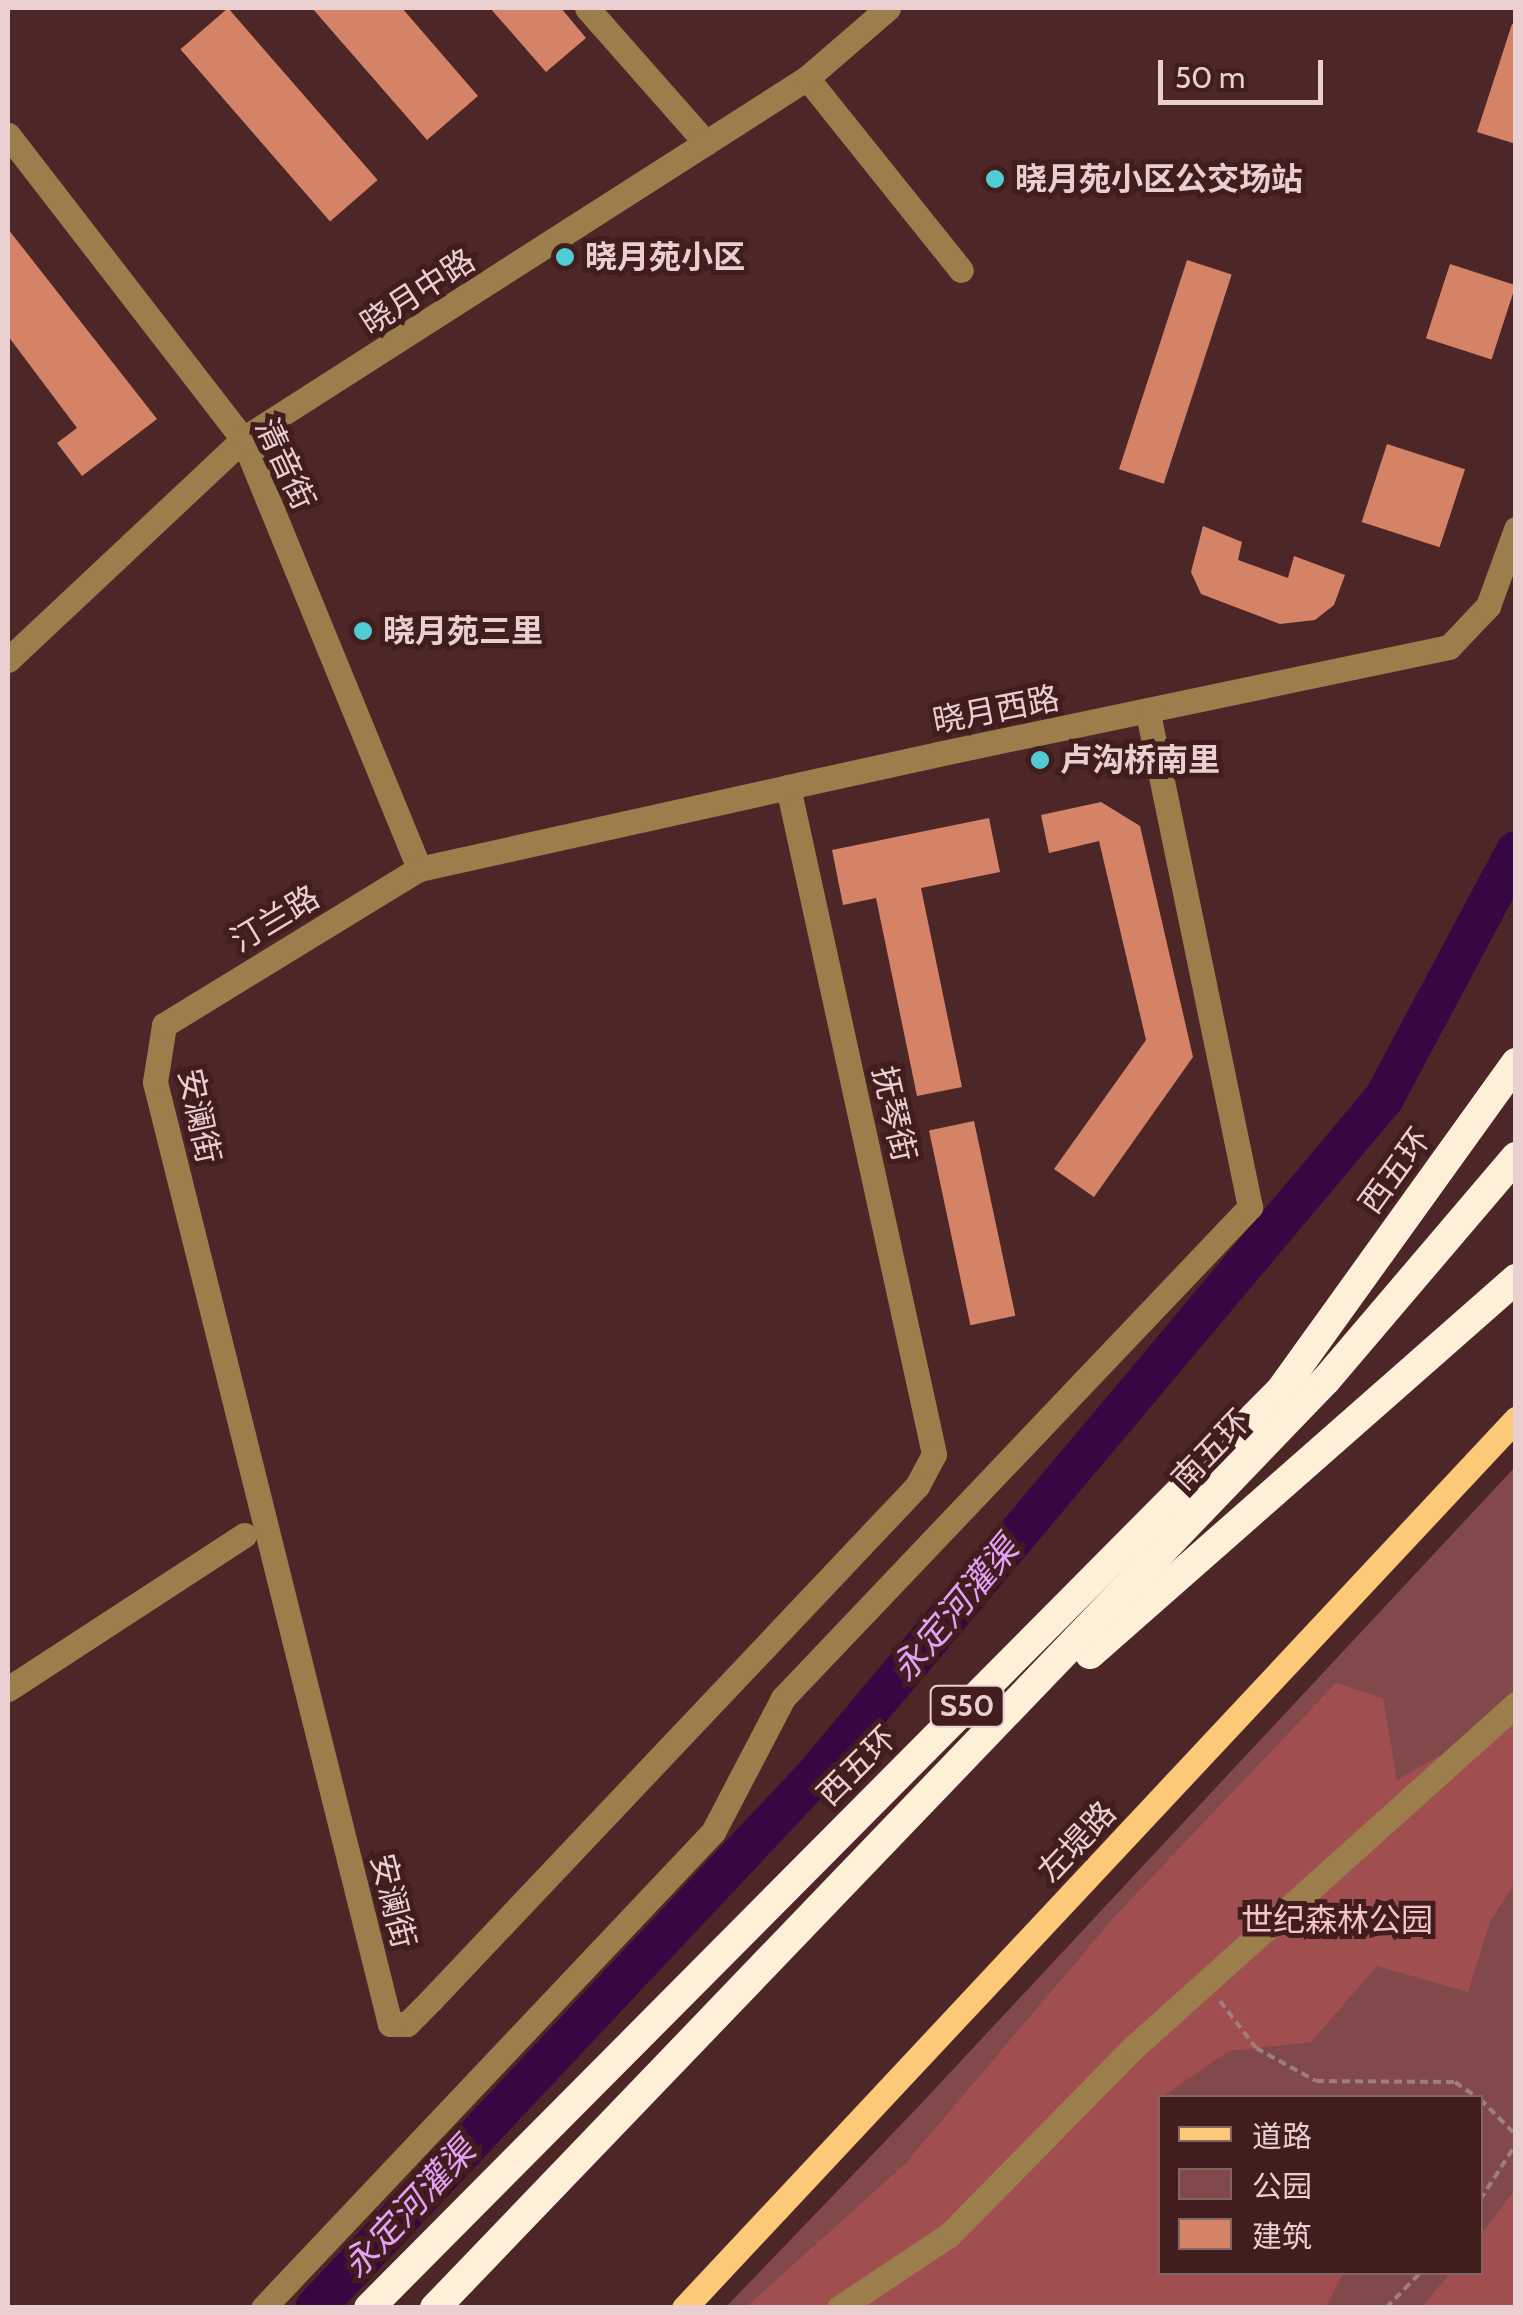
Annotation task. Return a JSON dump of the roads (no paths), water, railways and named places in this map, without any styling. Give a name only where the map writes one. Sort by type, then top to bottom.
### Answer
[{"type":"highway","name":"西五环","points":[[370,2308],[1281,1390],[1516,1063]]},
{"type":"highway","name":"南五环","points":[[945,1781],[1326,1380],[1516,1156]]},
{"type":"highway","points":[[945,1781],[1516,1280]]},
{"type":"highway","name":"S50","points":[[435,2308],[945,1781]]},
{"type":"main road","name":"左堤路","points":[[684,2308],[1516,1419]]},
{"type":"street","points":[[587,8],[706,143]]},
{"type":"street","name":"晓月中路","points":[[8,660],[243,438],[807,78],[888,8]]},
{"type":"street","points":[[807,78],[961,270]]},
{"type":"street","name":"清音街","points":[[8,136],[243,438],[420,869]]},
{"type":"street","name":"晓月西路","points":[[420,869],[1449,647],[1488,606],[1516,529]]},
{"type":"street","points":[[263,2308],[713,1832],[783,1698],[1250,1207],[1148,713]]},
{"type":"street","name":"抚琴街","points":[[788,787],[934,1454]]},
{"type":"street","name":"汀兰路","points":[[164,1025],[420,869]]},
{"type":"street","name":"安澜街","points":[[164,1025],[155,1082],[390,2024],[407,2024],[431,2000],[917,1486],[934,1454]]},
{"type":"street","points":[[8,1689],[244,1534]]},
{"type":"street","points":[[839,2308],[950,2235],[1206,1982],[1516,1704]]},
{"type":"waterway","name":"永定河灌渠","points":[[315,2308],[812,1779],[1384,1098],[1516,851]]},
{"type":"place","name":"晓月苑小区公交场站","points":[[995,179]]},
{"type":"place","name":"晓月苑小区","points":[[565,257]]},
{"type":"place","name":"晓月苑三里","points":[[363,631]]},
{"type":"place","name":"卢沟桥南里","points":[[1040,760]]},
{"type":"park label","name":"世纪森林公园","points":[[1337,1920]]}]
